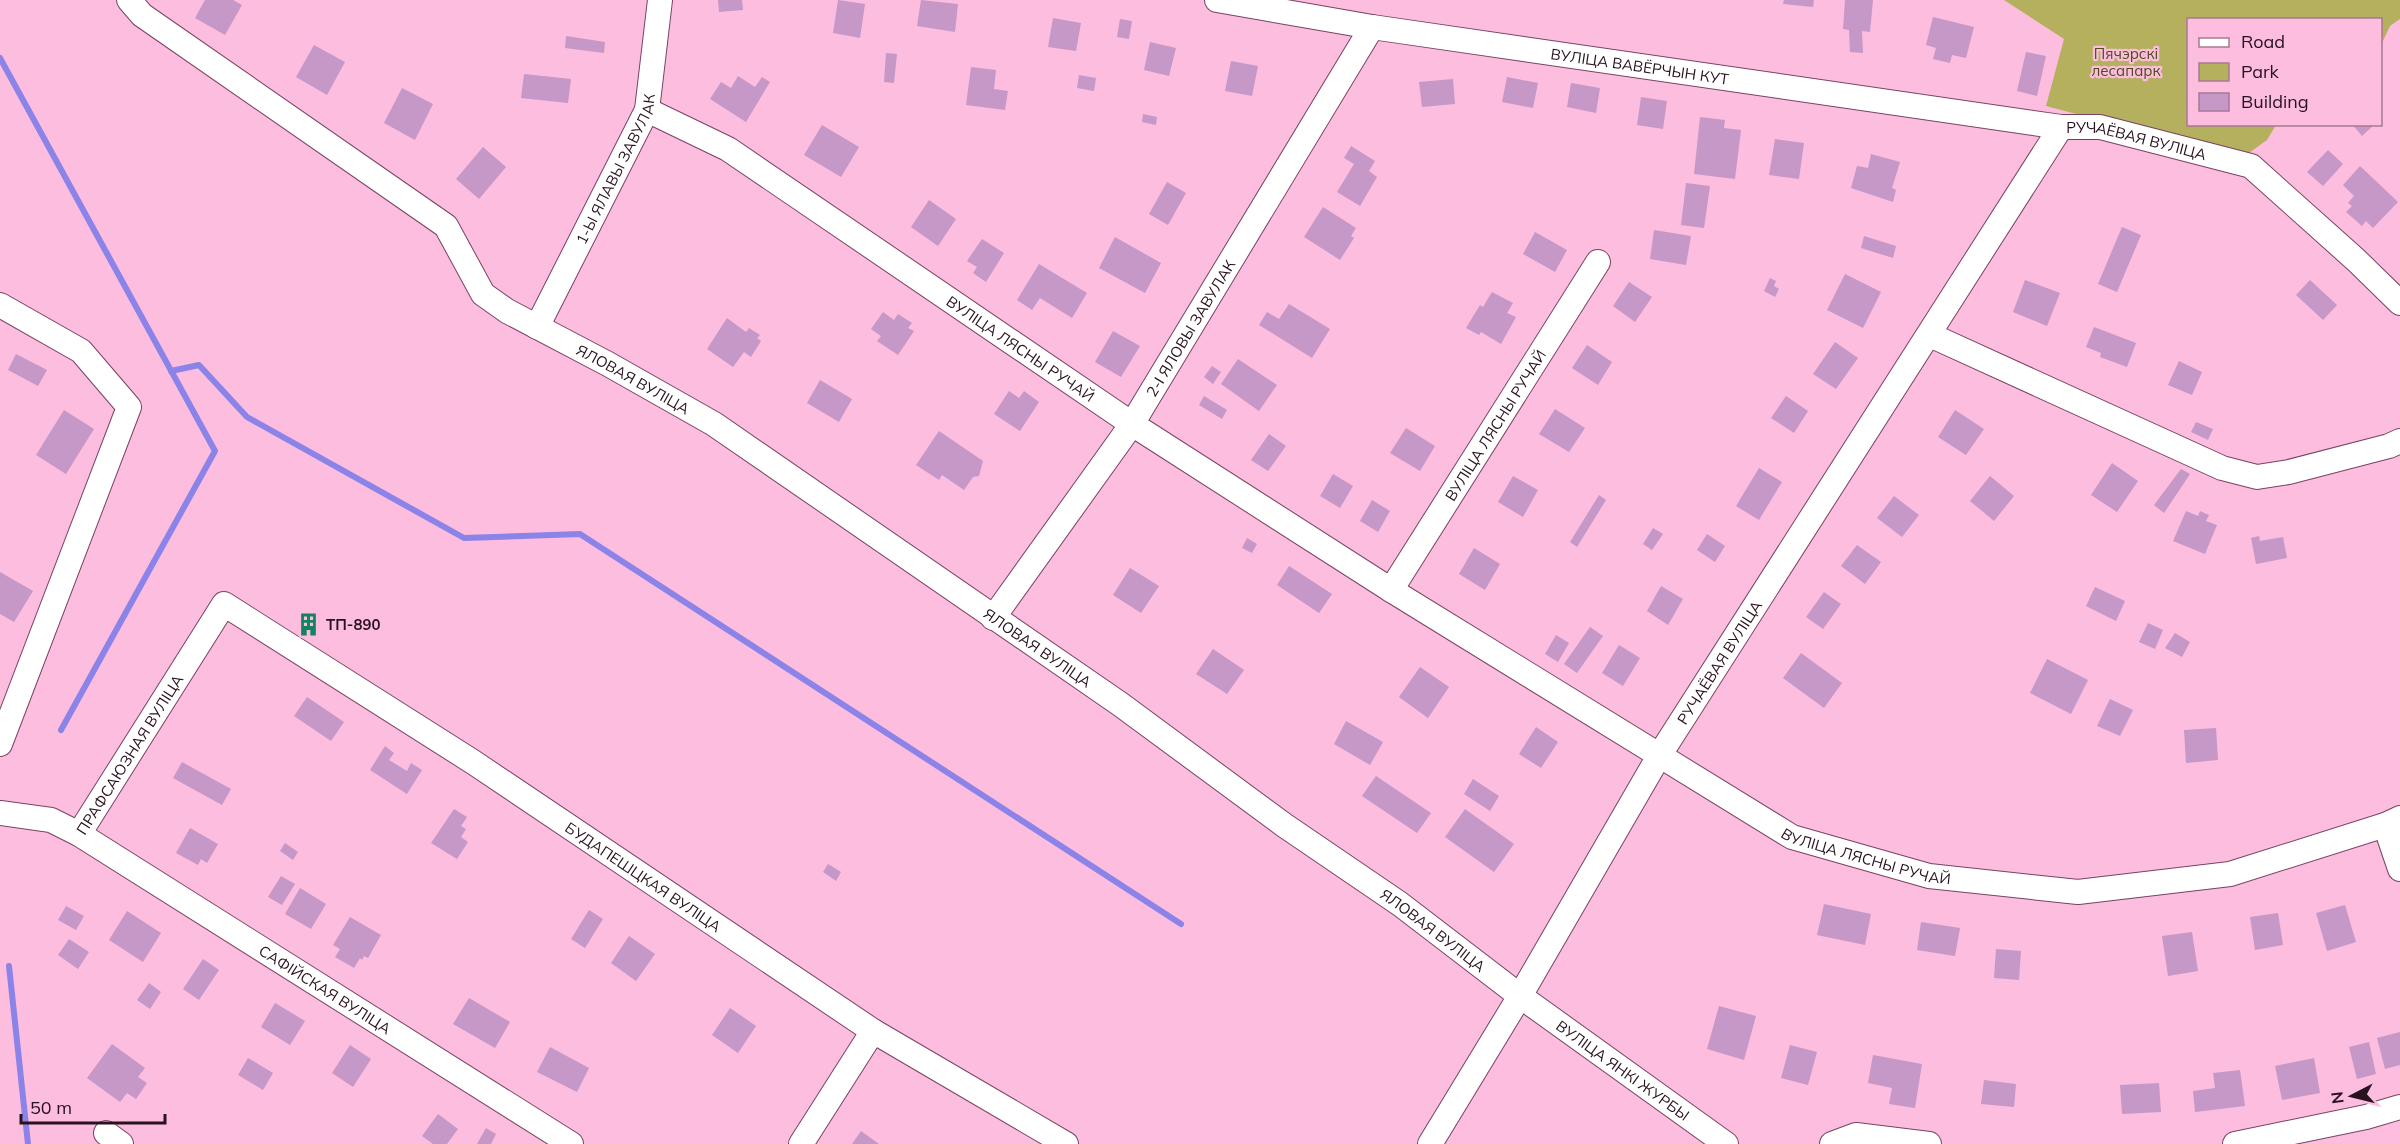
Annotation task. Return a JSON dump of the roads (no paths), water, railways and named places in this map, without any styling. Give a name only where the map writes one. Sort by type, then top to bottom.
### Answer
[{"type":"street","name":"ЯЛОВАЯ ВУЛІЦА","points":[[129,0],[142,15],[446,226],[483,294],[507,311],[714,424],[1120,704],[1284,825],[1400,904],[1520,996]]},
{"type":"street","name":"1-Ы ЯЛАВЫ ЗАВУЛАК","points":[[537,327],[647,110],[660,0]]},
{"type":"street","name":"ВУЛІЦА ВАВЁРЧЫН КУТ","points":[[1226,1],[1372,27],[2061,128]]},
{"type":"street","name":"2-І ЯЛОВЫ ЗАВУЛАК","points":[[993,618],[1132,424],[1372,27]]},
{"type":"street","name":"ВУЛІЦА ЛЯСНЫ РУЧАЙ","points":[[647,110],[728,149],[1132,424],[1392,590],[1792,837],[1929,876],[2078,892],[2230,874],[2392,821]]},
{"type":"street","name":"РУЧАЁВАЯ ВУЛІЦА","points":[[1430,1144],[1520,996],[1659,756],[2061,128],[2100,127],[2251,166],[2356,260],[2400,303]]},
{"type":"street","name":"ВУЛІЦА ЛЯСНЫ РУЧАЙ","points":[[1392,590],[1598,262]]},
{"type":"street","points":[[0,305],[81,351],[129,407],[0,744]]},
{"type":"street","points":[[1930,335],[2223,468],[2257,477],[2289,472],[2389,446],[2400,441]]},
{"type":"street","name":"ПРАФСАЮЗНАЯ ВУЛІЦА","points":[[0,813],[51,820],[79,834],[224,604]]},
{"type":"street","name":"БУДАПЕШЦКАЯ ВУЛІЦА","points":[[224,604],[473,762],[873,1031],[1066,1144]]},
{"type":"street","points":[[2392,821],[2400,869]]},
{"type":"street","name":"САФІЙСКАЯ ВУЛІЦА","points":[[79,834],[571,1144]]},
{"type":"street","name":"ВУЛІЦА ЯНКІ ЖУРБЫ","points":[[1520,996],[1726,1144]]},
{"type":"street","points":[[801,1144],[873,1031]]},
{"type":"street","points":[[2235,1144],[2366,1117],[2400,1107]]},
{"type":"street","points":[[1832,1144],[1856,1135],[1929,1144]]},
{"type":"waterway","points":[[0,58],[215,451],[61,730]]},
{"type":"waterway","points":[[171,371],[199,365],[247,417],[464,538],[580,534],[1181,924]]},
{"type":"waterway","points":[[9,966],[28,1144]]},
{"type":"place","name":"ТП-890","points":[[308,624]]},
{"type":"park label","name":"Пячэрскі лесапарк","points":[[2126,62]]}]
